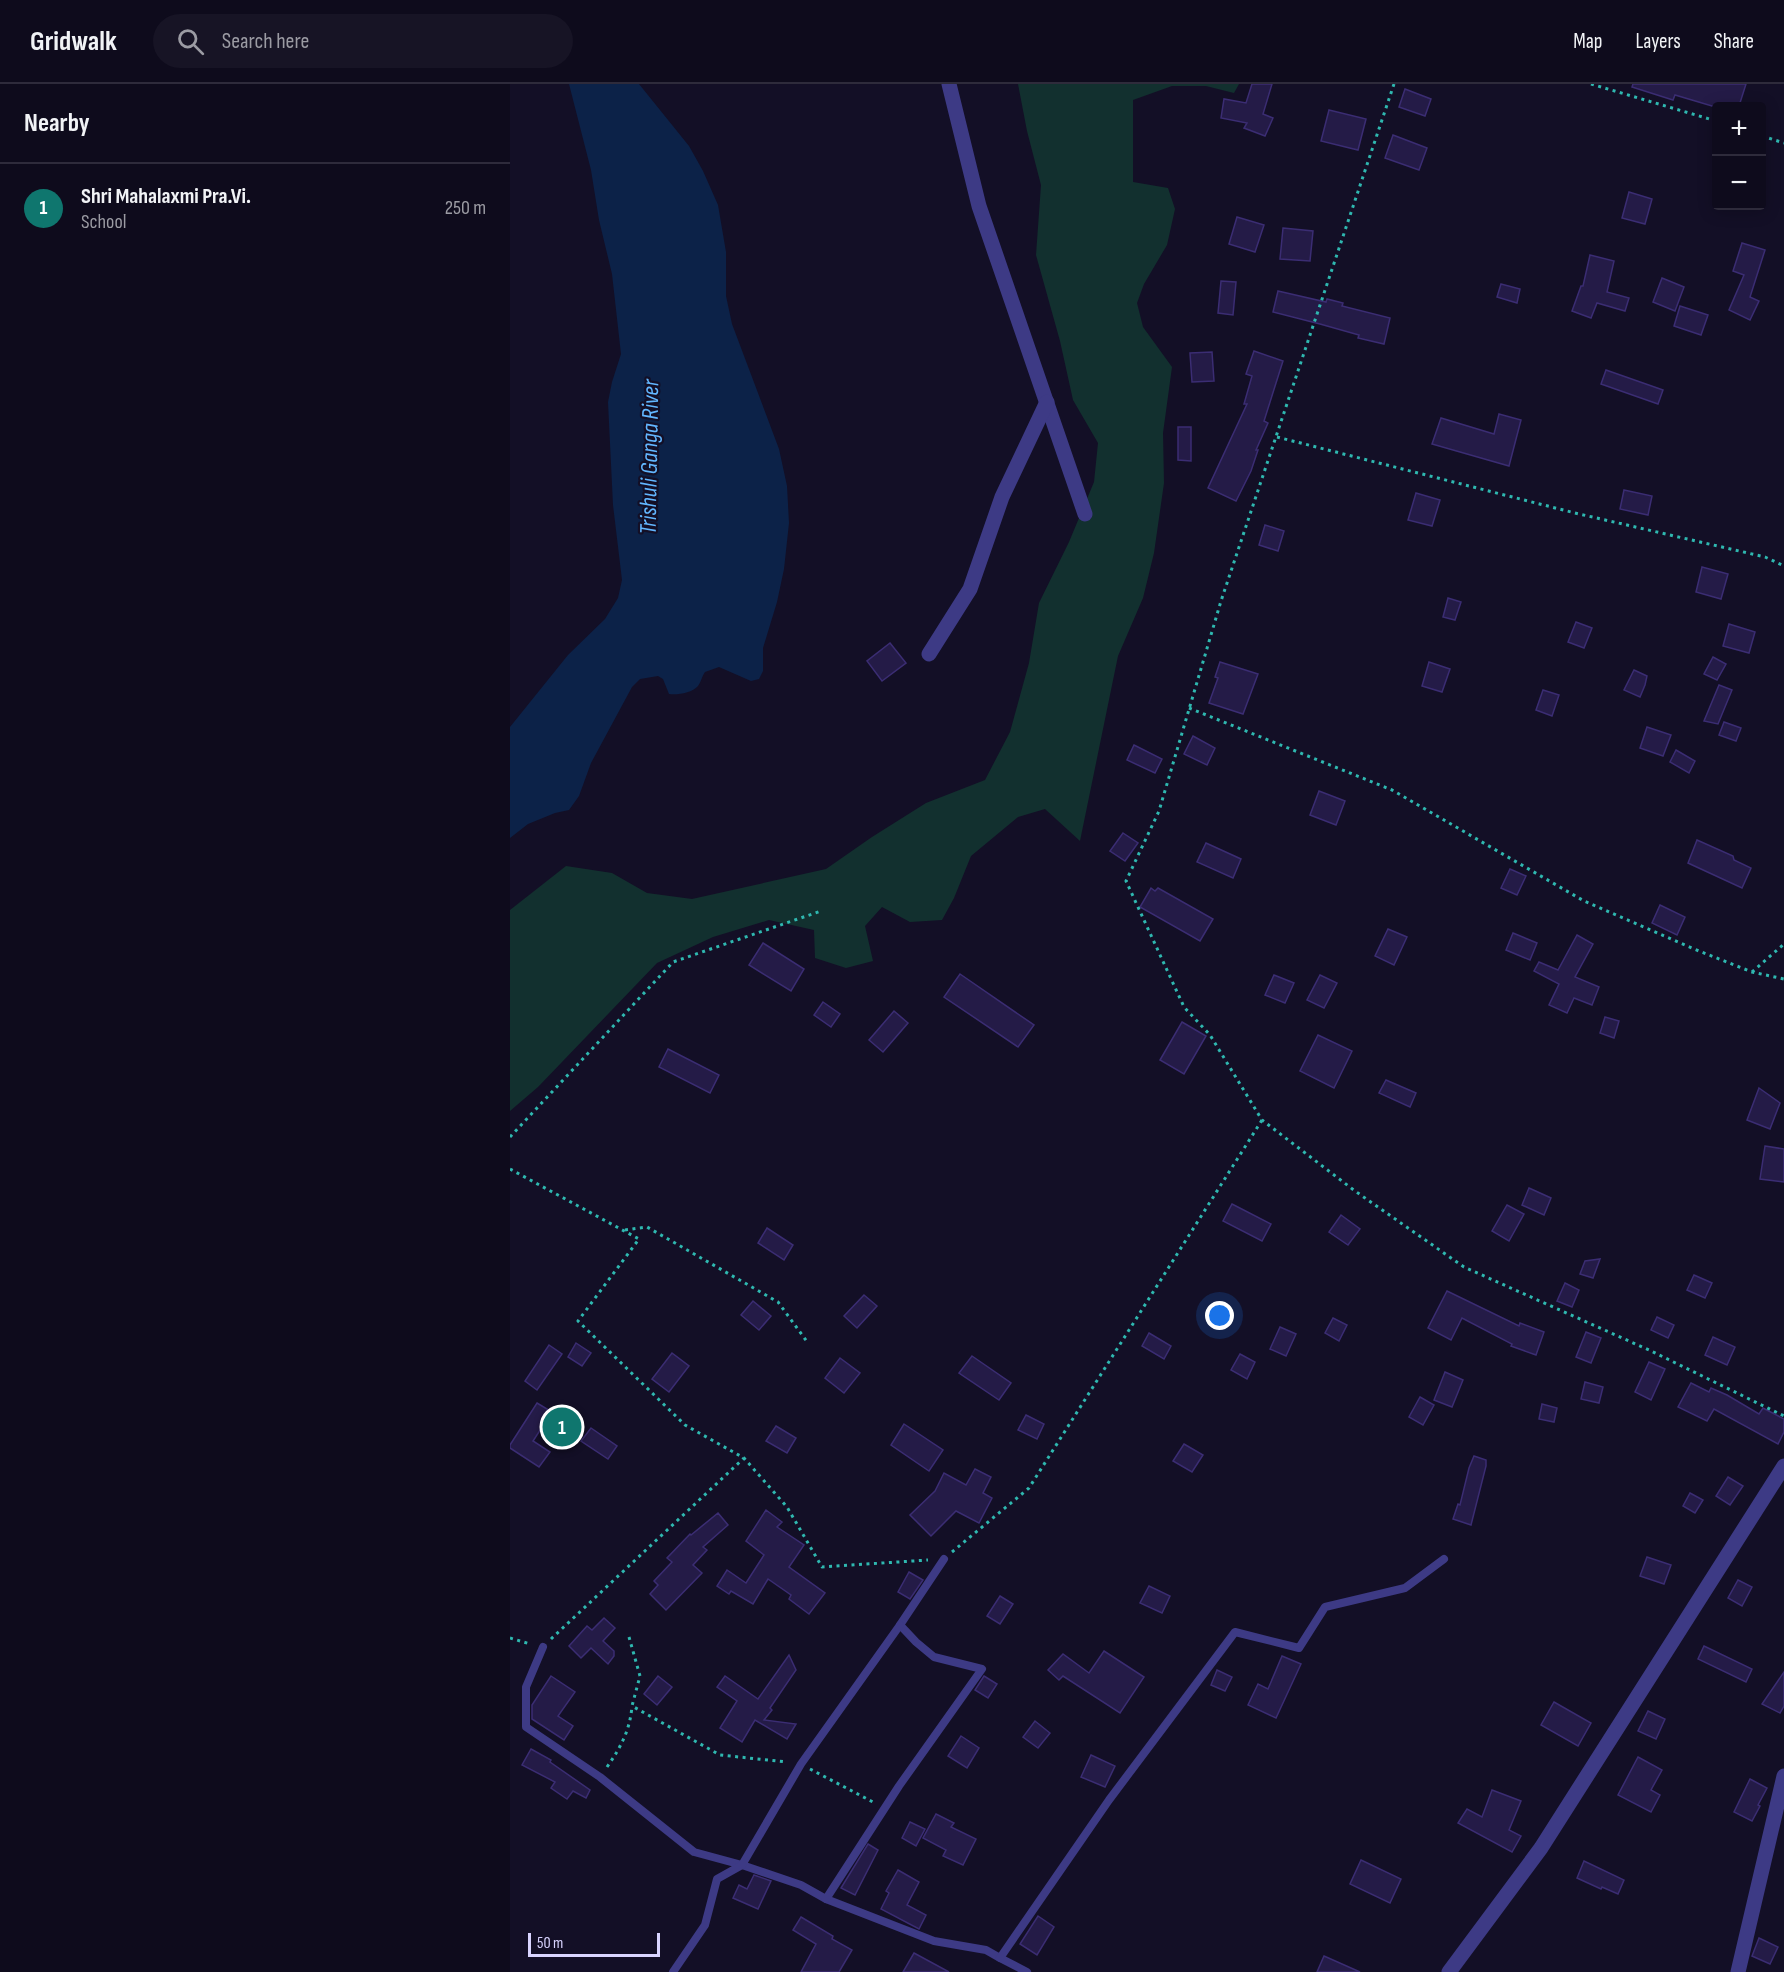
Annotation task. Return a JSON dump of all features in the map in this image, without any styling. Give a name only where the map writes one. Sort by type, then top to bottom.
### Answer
[{"type":"street","points":[[949,84],[979,206],[1085,514]]},
{"type":"street","points":[[929,654],[970,589],[1002,497],[1047,402]]},
{"type":"street","points":[[1449,1972],[1547,1839],[1784,1466]]},
{"type":"street","points":[[1738,1972],[1784,1776]]},
{"type":"lane","points":[[673,1972],[705,1925],[717,1879],[742,1865],[801,1764],[944,1559]]},
{"type":"lane","points":[[1000,1958],[1109,1800],[1235,1632],[1299,1648],[1324,1607],[1405,1588],[1444,1559]]},
{"type":"lane","points":[[826,1899],[899,1786],[982,1669],[934,1657],[900,1625]]},
{"type":"lane","points":[[543,1647],[526,1687],[526,1727],[600,1777],[694,1852],[801,1885],[826,1899],[934,1941],[986,1950],[1027,1972]]},
{"type":"path","points":[[1394,84],[1221,601],[1159,811],[1126,881],[1184,1006],[1210,1035],[1262,1120],[1355,1191],[1464,1267],[1649,1350],[1784,1416]]},
{"type":"path","points":[[1591,84],[1712,120]]},
{"type":"path","points":[[1766,138],[1784,143]]},
{"type":"path","points":[[1277,436],[1575,513],[1765,557],[1784,566]]},
{"type":"path","points":[[1189,708],[1392,790],[1584,901],[1752,972],[1784,979]]},
{"type":"path","points":[[510,1137],[673,962],[822,911]]},
{"type":"path","points":[[1752,972],[1784,944]]},
{"type":"path","points":[[510,1169],[639,1239],[578,1321],[685,1425],[744,1458],[787,1507],[822,1567],[944,1559],[1029,1488],[1262,1120]]},
{"type":"path","points":[[623,1230],[647,1227],[778,1302],[808,1343]]},
{"type":"path","points":[[510,1638],[543,1647],[744,1458]]},
{"type":"path","points":[[600,1777],[623,1743],[630,1725],[632,1706],[640,1676],[629,1637]]},
{"type":"path","points":[[632,1706],[720,1755],[801,1764],[886,1809]]},
{"type":"green space","points":[[1018,84],[1239,84],[1234,93],[1206,86],[1172,86],[1133,100],[1133,182],[1168,188],[1175,209],[1167,245],[1144,284],[1137,303],[1143,327],[1172,367],[1163,433],[1164,483],[1154,553],[1143,598],[1118,656],[1080,841],[1045,809],[1018,817],[971,856],[954,898],[942,920],[910,922],[882,907],[865,926],[873,961],[846,968],[815,958],[814,930],[769,920],[713,937],[657,963],[538,1087],[510,1111],[510,910],[566,866],[612,873],[647,893],[692,899],[826,869],[926,803],[985,780],[1010,732],[1029,663],[1039,603],[1069,542],[1094,482],[1098,443],[1073,400],[1060,341],[1036,255],[1041,185]]},
{"type":"water","name":"Trishuli Ganga River","points":[[569,84],[639,84],[689,146],[703,171],[718,205],[726,252],[726,296],[732,324],[779,449],[787,486],[789,523],[784,569],[763,648],[763,671],[759,679],[751,681],[719,667],[705,672],[698,686],[692,690],[669,694],[663,679],[658,676],[640,679],[632,687],[591,763],[579,796],[569,810],[528,824],[510,838],[510,727],[568,655],[605,619],[618,598],[622,580],[613,505],[608,402],[621,354],[612,274],[599,220],[591,170]]},
{"type":"building","points":[[1252,84],[1272,84],[1263,114],[1273,118],[1265,136],[1244,128],[1247,123],[1221,118],[1224,99],[1246,103]]},
{"type":"building","points":[[1633,84],[1746,84],[1740,102],[1712,102],[1712,106],[1675,95],[1673,100],[1632,87]]},
{"type":"building","points":[[1405,89],[1431,99],[1425,116],[1399,107]]},
{"type":"building","points":[[1329,110],[1366,119],[1358,150],[1321,141]]},
{"type":"building","points":[[1393,135],[1427,148],[1419,170],[1385,158]]},
{"type":"building","points":[[1629,192],[1652,199],[1645,224],[1622,218]]},
{"type":"building","points":[[1237,217],[1264,225],[1255,252],[1229,244]]},
{"type":"building","points":[[1283,228],[1313,231],[1310,261],[1280,259]]},
{"type":"building","points":[[1742,243],[1765,250],[1750,297],[1759,301],[1750,320],[1729,310],[1744,275],[1733,271]]},
{"type":"building","points":[[1590,255],[1614,261],[1607,292],[1629,298],[1625,311],[1597,303],[1591,318],[1572,311],[1581,286],[1583,286]]},
{"type":"building","points":[[1662,278],[1684,287],[1675,311],[1653,302]]},
{"type":"building","points":[[1221,281],[1236,282],[1233,315],[1218,313]]},
{"type":"building","points":[[1501,284],[1520,289],[1517,303],[1497,297]]},
{"type":"building","points":[[1278,291],[1326,302],[1327,299],[1343,303],[1342,306],[1390,318],[1384,344],[1273,312]]},
{"type":"building","points":[[1680,306],[1708,315],[1701,335],[1674,326]]},
{"type":"building","points":[[1254,351],[1283,361],[1264,421],[1268,423],[1256,450],[1258,450],[1251,471],[1236,501],[1208,488],[1247,404],[1244,404],[1252,376],[1246,374]]},
{"type":"building","points":[[1212,352],[1214,381],[1192,382],[1190,353]]},
{"type":"building","points":[[1606,370],[1663,390],[1658,404],[1601,384]]},
{"type":"building","points":[[1499,414],[1521,420],[1509,466],[1432,444],[1441,418],[1494,434]]},
{"type":"building","points":[[1178,427],[1191,427],[1191,461],[1178,460]]},
{"type":"building","points":[[1624,490],[1652,496],[1648,515],[1620,509]]},
{"type":"building","points":[[1416,493],[1440,500],[1432,526],[1408,520]]},
{"type":"building","points":[[1265,525],[1284,531],[1278,551],[1259,545]]},
{"type":"building","points":[[1702,567],[1728,574],[1721,599],[1696,592]]},
{"type":"building","points":[[1448,598],[1461,602],[1455,620],[1443,617]]},
{"type":"building","points":[[1576,622],[1592,628],[1584,648],[1568,642]]},
{"type":"building","points":[[1729,624],[1755,632],[1749,653],[1723,646]]},
{"type":"building","points":[[890,643],[906,663],[882,681],[867,661]]},
{"type":"building","points":[[1713,657],[1726,664],[1717,680],[1704,674]]},
{"type":"building","points":[[1220,662],[1258,674],[1243,714],[1209,703],[1218,678],[1215,677]]},
{"type":"building","points":[[1429,662],[1450,669],[1442,692],[1422,686]]},
{"type":"building","points":[[1634,670],[1647,676],[1640,697],[1624,690]]},
{"type":"building","points":[[1719,685],[1732,690],[1718,724],[1704,721]]},
{"type":"building","points":[[1543,690],[1559,695],[1552,716],[1536,710]]},
{"type":"building","points":[[1724,722],[1741,728],[1736,741],[1719,735]]},
{"type":"building","points":[[1647,727],[1671,735],[1663,756],[1640,748]]},
{"type":"building","points":[[1193,736],[1215,748],[1207,765],[1184,754]]},
{"type":"building","points":[[1134,745],[1162,759],[1155,773],[1127,760]]},
{"type":"building","points":[[1676,750],[1695,761],[1689,773],[1670,762]]},
{"type":"building","points":[[1319,791],[1345,801],[1336,825],[1310,815]]},
{"type":"building","points":[[1123,833],[1138,843],[1125,861],[1110,851]]},
{"type":"building","points":[[1697,840],[1733,856],[1734,860],[1751,868],[1742,888],[1688,863]]},
{"type":"building","points":[[1206,843],[1241,859],[1233,878],[1197,862]]},
{"type":"building","points":[[1510,869],[1526,876],[1517,895],[1501,888]]},
{"type":"building","points":[[1151,888],[1155,891],[1158,888],[1213,919],[1200,941],[1140,907]]},
{"type":"building","points":[[1660,905],[1685,917],[1677,935],[1652,923]]},
{"type":"building","points":[[1388,929],[1407,937],[1394,965],[1375,956]]},
{"type":"building","points":[[1513,933],[1537,943],[1530,960],[1506,950]]},
{"type":"building","points":[[1577,935],[1593,944],[1575,977],[1599,987],[1592,1005],[1574,998],[1567,1013],[1549,1005],[1559,984],[1534,971],[1539,962],[1558,970]]},
{"type":"building","points":[[763,943],[804,969],[791,991],[749,965]]},
{"type":"building","points":[[960,974],[1034,1025],[1018,1047],[944,997]]},
{"type":"building","points":[[1274,975],[1294,983],[1285,1003],[1265,995]]},
{"type":"building","points":[[1320,975],[1337,983],[1324,1008],[1307,1000]]},
{"type":"building","points":[[823,1002],[840,1014],[831,1027],[814,1015]]},
{"type":"building","points":[[894,1011],[908,1023],[883,1052],[869,1040]]},
{"type":"building","points":[[1605,1017],[1619,1021],[1614,1038],[1600,1033]]},
{"type":"building","points":[[1182,1022],[1206,1036],[1184,1074],[1160,1060]]},
{"type":"building","points":[[1318,1035],[1352,1051],[1334,1088],[1300,1071]]},
{"type":"building","points":[[668,1049],[719,1075],[710,1093],[659,1067]]},
{"type":"building","points":[[1386,1080],[1416,1093],[1410,1107],[1379,1093]]},
{"type":"building","points":[[1759,1088],[1780,1103],[1770,1129],[1747,1120]]},
{"type":"building","points":[[1765,1146],[1784,1149],[1784,1182],[1760,1179]]},
{"type":"building","points":[[1529,1188],[1551,1198],[1544,1215],[1522,1205]]},
{"type":"building","points":[[1232,1204],[1271,1224],[1262,1241],[1223,1221]]},
{"type":"building","points":[[1507,1205],[1524,1214],[1509,1241],[1492,1231]]},
{"type":"building","points":[[1341,1215],[1360,1229],[1348,1245],[1329,1232]]},
{"type":"building","points":[[767,1228],[793,1245],[784,1260],[758,1243]]},
{"type":"building","points":[[1600,1259],[1593,1278],[1580,1274],[1585,1261]]},
{"type":"building","points":[[1694,1275],[1712,1283],[1705,1298],[1687,1290]]},
{"type":"building","points":[[1565,1283],[1579,1290],[1572,1307],[1557,1301]]},
{"type":"building","points":[[1447,1291],[1519,1326],[1520,1323],[1544,1332],[1536,1355],[1511,1346],[1512,1344],[1462,1318],[1451,1340],[1428,1328]]},
{"type":"building","points":[[864,1295],[877,1306],[857,1328],[844,1316]]},
{"type":"building","points":[[753,1301],[771,1316],[759,1330],[741,1315]]},
{"type":"building","points":[[1657,1317],[1674,1325],[1668,1338],[1651,1330]]},
{"type":"building","points":[[1333,1318],[1347,1325],[1339,1341],[1325,1333]]},
{"type":"building","points":[[1280,1327],[1296,1334],[1286,1356],[1270,1349]]},
{"type":"building","points":[[1586,1332],[1601,1338],[1591,1363],[1576,1357]]},
{"type":"building","points":[[1149,1333],[1171,1346],[1164,1359],[1142,1346]]},
{"type":"building","points":[[1713,1337],[1735,1347],[1727,1365],[1705,1355]]},
{"type":"building","points":[[576,1343],[591,1353],[582,1366],[568,1357]]},
{"type":"building","points":[[549,1345],[562,1354],[537,1390],[525,1381]]},
{"type":"building","points":[[672,1353],[689,1366],[669,1392],[652,1379]]},
{"type":"building","points":[[1240,1354],[1255,1362],[1247,1379],[1231,1370]]},
{"type":"building","points":[[972,1356],[1011,1383],[999,1400],[959,1373]]},
{"type":"building","points":[[840,1358],[860,1373],[844,1393],[825,1378]]},
{"type":"building","points":[[1649,1362],[1665,1369],[1651,1400],[1635,1392]]},
{"type":"building","points":[[1445,1372],[1463,1380],[1452,1407],[1434,1400]]},
{"type":"building","points":[[1585,1382],[1603,1387],[1599,1403],[1581,1399]]},
{"type":"building","points":[[1691,1383],[1709,1392],[1711,1388],[1727,1395],[1759,1414],[1763,1408],[1784,1419],[1784,1432],[1778,1444],[1714,1409],[1707,1421],[1678,1407]]},
{"type":"building","points":[[1420,1397],[1434,1405],[1423,1425],[1409,1417]]},
{"type":"building","points":[[537,1403],[552,1412],[533,1441],[550,1452],[539,1467],[510,1448]]},
{"type":"building","points":[[1542,1404],[1557,1408],[1554,1422],[1539,1419]]},
{"type":"building","points":[[1026,1415],[1044,1424],[1037,1439],[1018,1430]]},
{"type":"building","points":[[904,1424],[943,1450],[929,1471],[891,1445]]},
{"type":"building","points":[[776,1426],[796,1438],[787,1453],[766,1441]]},
{"type":"building","points":[[591,1428],[617,1446],[608,1459],[581,1441]]},
{"type":"building","points":[[1184,1444],[1203,1455],[1192,1472],[1173,1461]]},
{"type":"building","points":[[1474,1456],[1486,1460],[1486,1466],[1471,1525],[1453,1519],[1458,1504],[1460,1505]]},
{"type":"building","points":[[975,1469],[991,1477],[983,1493],[992,1498],[979,1523],[956,1511],[931,1536],[910,1515],[935,1491],[944,1473],[966,1485]]},
{"type":"building","points":[[1728,1477],[1743,1486],[1730,1505],[1716,1496]]},
{"type":"building","points":[[1690,1493],[1703,1500],[1695,1513],[1683,1506]]},
{"type":"building","points":[[766,1510],[782,1522],[777,1527],[804,1545],[789,1567],[825,1593],[809,1614],[789,1599],[791,1595],[768,1579],[753,1604],[717,1586],[727,1570],[746,1583],[764,1555],[746,1541]]},
{"type":"building","points":[[718,1513],[728,1525],[703,1547],[707,1550],[693,1565],[702,1573],[666,1610],[650,1594],[658,1585],[654,1581],[672,1562],[667,1558],[690,1534]]},
{"type":"building","points":[[1647,1557],[1671,1565],[1664,1584],[1640,1576]]},
{"type":"building","points":[[909,1572],[923,1580],[910,1599],[898,1592]]},
{"type":"building","points":[[1738,1580],[1752,1587],[1742,1606],[1728,1598]]},
{"type":"building","points":[[1149,1586],[1170,1596],[1162,1613],[1140,1603]]},
{"type":"building","points":[[1000,1596],[1013,1604],[1000,1624],[987,1616]]},
{"type":"building","points":[[604,1618],[615,1628],[603,1641],[614,1651],[614,1656],[608,1664],[591,1648],[581,1658],[569,1646],[587,1626],[592,1630]]},
{"type":"building","points":[[1704,1646],[1752,1669],[1746,1682],[1698,1659]]},
{"type":"building","points":[[1104,1651],[1144,1677],[1120,1713],[1063,1676],[1059,1680],[1048,1670],[1063,1654],[1089,1673]]},
{"type":"building","points":[[789,1655],[796,1670],[764,1720],[796,1724],[787,1739],[755,1720],[742,1742],[720,1728],[737,1701],[717,1687],[725,1676],[758,1699]]},
{"type":"building","points":[[1282,1656],[1301,1664],[1276,1718],[1248,1705],[1258,1684],[1268,1689]]},
{"type":"building","points":[[1217,1670],[1232,1677],[1225,1691],[1211,1685]]},
{"type":"building","points":[[1784,1672],[1784,1706],[1780,1713],[1762,1704]]},
{"type":"building","points":[[551,1676],[575,1692],[558,1716],[573,1726],[564,1740],[532,1719],[532,1705]]},
{"type":"building","points":[[658,1676],[672,1687],[657,1705],[644,1694]]},
{"type":"building","points":[[984,1676],[997,1684],[988,1698],[975,1690]]},
{"type":"building","points":[[1554,1702],[1591,1723],[1578,1746],[1541,1725]]},
{"type":"building","points":[[1648,1711],[1665,1719],[1656,1739],[1638,1731]]},
{"type":"building","points":[[1035,1721],[1050,1733],[1038,1748],[1023,1737]]},
{"type":"building","points":[[961,1736],[979,1748],[967,1768],[948,1756]]},
{"type":"building","points":[[531,1749],[551,1760],[550,1762],[590,1790],[586,1798],[573,1791],[567,1799],[551,1788],[555,1782],[522,1765]]},
{"type":"building","points":[[1091,1755],[1115,1766],[1105,1787],[1081,1777]]},
{"type":"building","points":[[1638,1757],[1662,1770],[1651,1790],[1660,1795],[1651,1812],[1618,1795]]},
{"type":"building","points":[[1750,1779],[1767,1788],[1752,1821],[1734,1812]]},
{"type":"building","points":[[1492,1790],[1521,1801],[1509,1830],[1521,1836],[1512,1852],[1458,1823],[1467,1809],[1482,1817]]},
{"type":"building","points":[[936,1814],[954,1823],[951,1827],[976,1839],[963,1865],[943,1856],[946,1850],[923,1838]]},
{"type":"building","points":[[910,1822],[925,1829],[916,1846],[902,1838]]},
{"type":"building","points":[[868,1844],[878,1850],[855,1895],[841,1888]]},
{"type":"building","points":[[1361,1860],[1401,1879],[1390,1903],[1350,1884]]},
{"type":"building","points":[[1584,1861],[1624,1880],[1618,1894],[1577,1878]]},
{"type":"building","points":[[898,1870],[919,1882],[907,1905],[926,1915],[919,1929],[881,1909],[889,1893],[886,1891]]},
{"type":"building","points":[[754,1875],[771,1881],[758,1909],[733,1898],[739,1885],[747,1889]]},
{"type":"building","points":[[1038,1916],[1054,1927],[1037,1955],[1020,1944]]},
{"type":"building","points":[[801,1917],[852,1950],[839,1972],[801,1972],[816,1944],[793,1930]]},
{"type":"building","points":[[1759,1938],[1778,1947],[1770,1964],[1752,1956]]},
{"type":"building","points":[[914,1953],[949,1972],[903,1972]]},
{"type":"building","points":[[1324,1956],[1360,1972],[1317,1972]]},
{"type":"place","name":"Shri Mahalaxmi Pra.Vi.","points":[[562,1427]]}]
